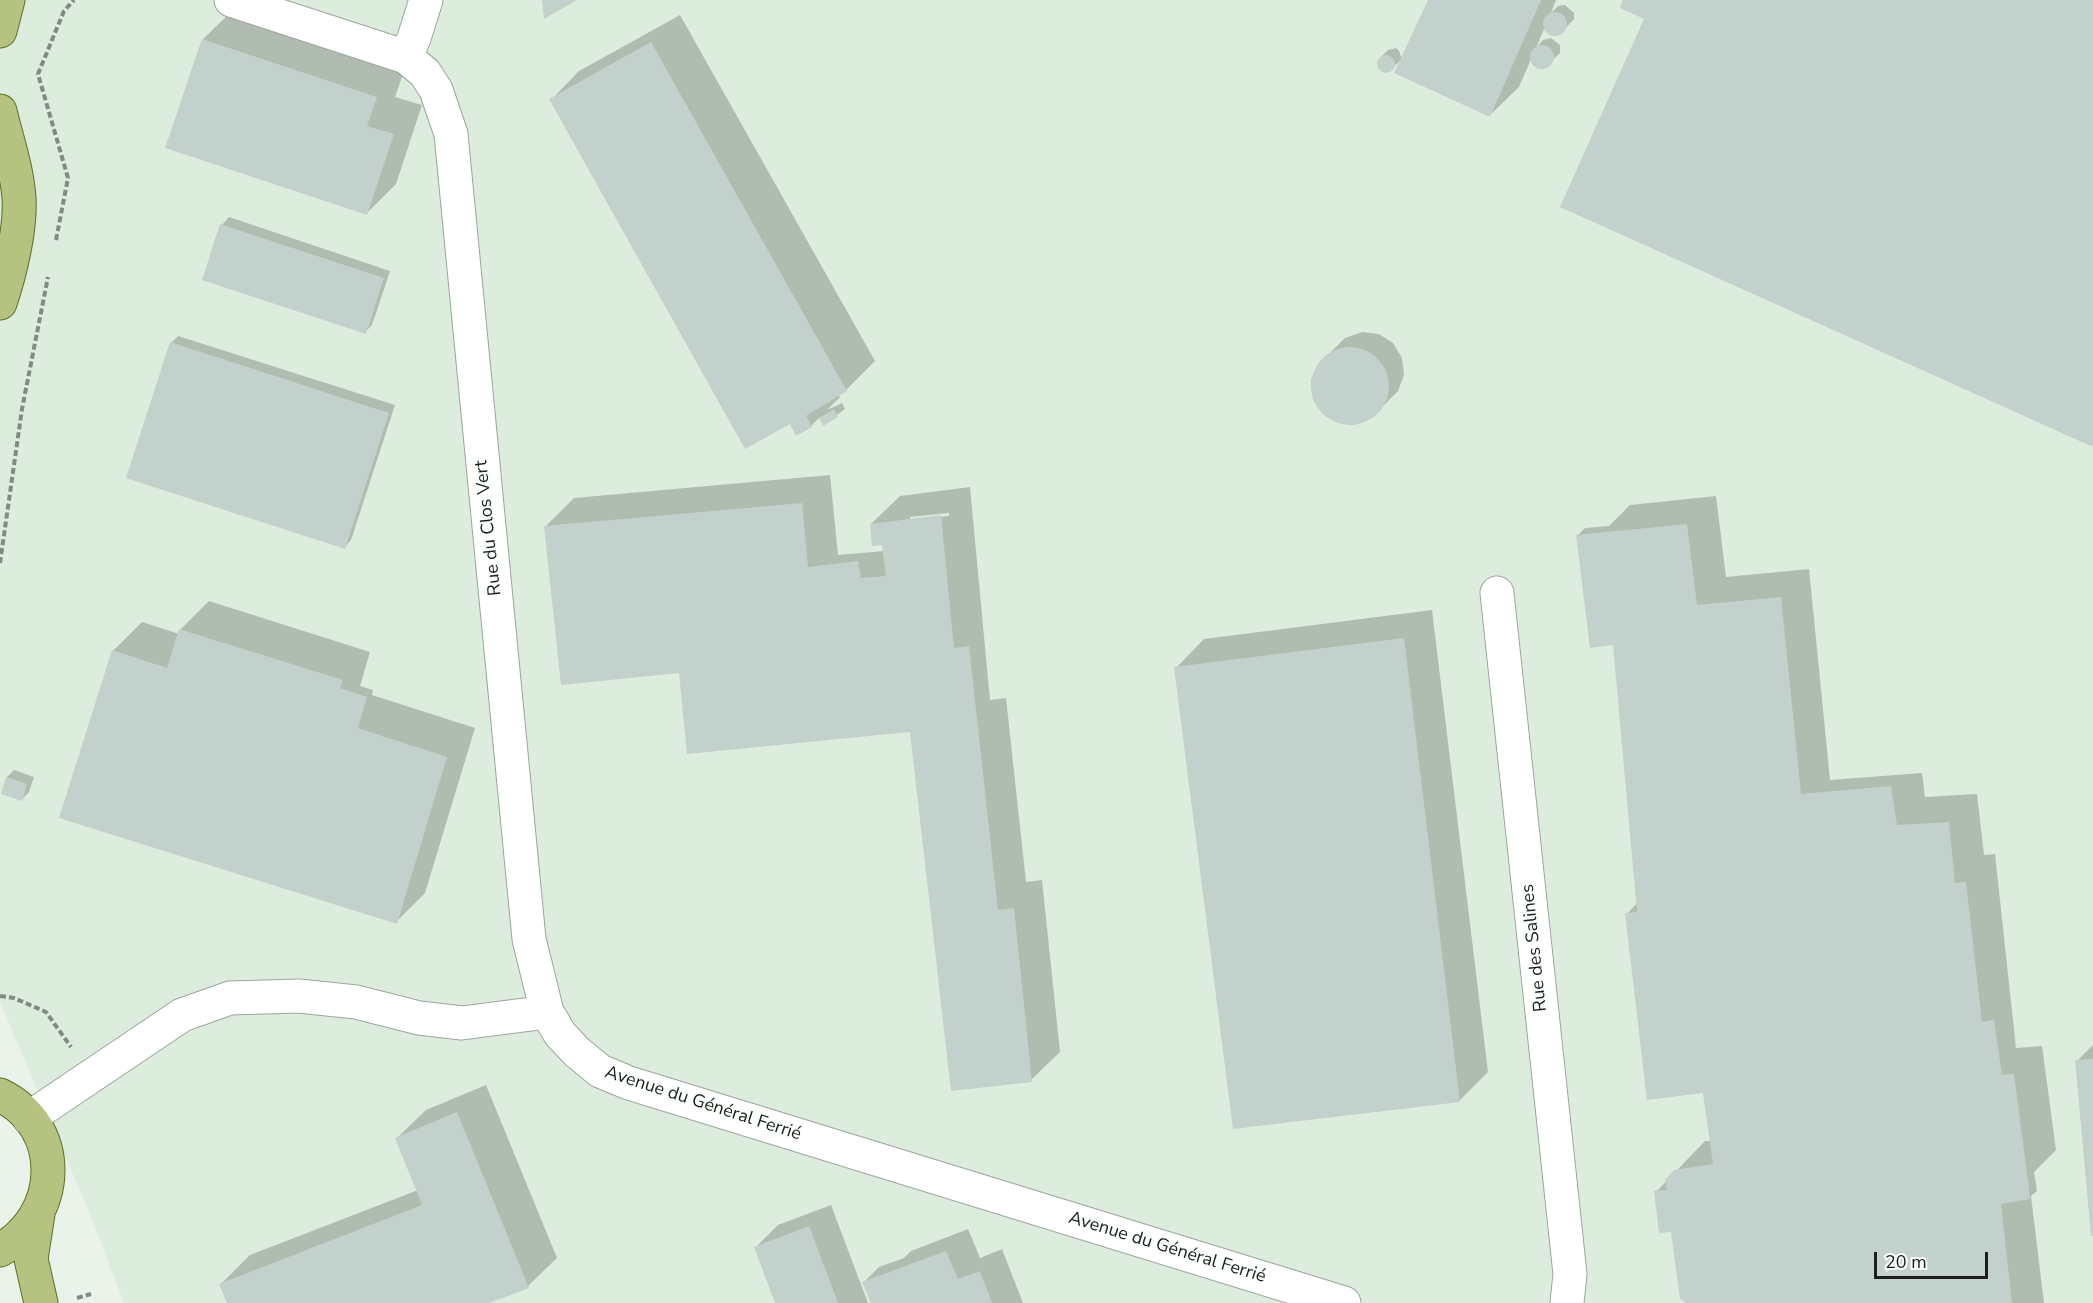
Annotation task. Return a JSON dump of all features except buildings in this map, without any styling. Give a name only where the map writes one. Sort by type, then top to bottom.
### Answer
[{"type":"main road","points":[[0,31],[3,27],[8,0]]},
{"type":"main road","points":[[0,111],[13,160],[19,199],[7,282],[0,303]]},
{"type":"main road","points":[[0,1095],[11,1100],[29,1118],[42,1140],[48,1164],[47,1189],[38,1214],[31,1259],[41,1303]]},
{"type":"main road","points":[[0,1250],[26,1231],[38,1214]]},
{"type":"street","name":"Rue du Clos Vert","points":[[231,0],[406,57],[425,73],[436,90],[450,134],[530,939],[547,1012]]},
{"type":"street","points":[[406,57],[426,0]]},
{"type":"street","name":"Rue des Salines","points":[[1497,594],[1570,1274],[1567,1303]]},
{"type":"street","points":[[29,1118],[182,1016],[230,998],[299,996],[356,1002],[419,1018],[462,1023],[547,1012]]},
{"type":"street","name":"Avenue du Général Ferrié","points":[[547,1012],[560,1034],[577,1052],[600,1071],[629,1083],[1344,1303]]},
{"type":"path","points":[[0,996],[14,998],[46,1012],[71,1047],[76,1050]]},
{"type":"shaded area","points":[[0,0],[2093,0],[2093,1303],[124,1303],[89,1212],[0,1002]]}]
